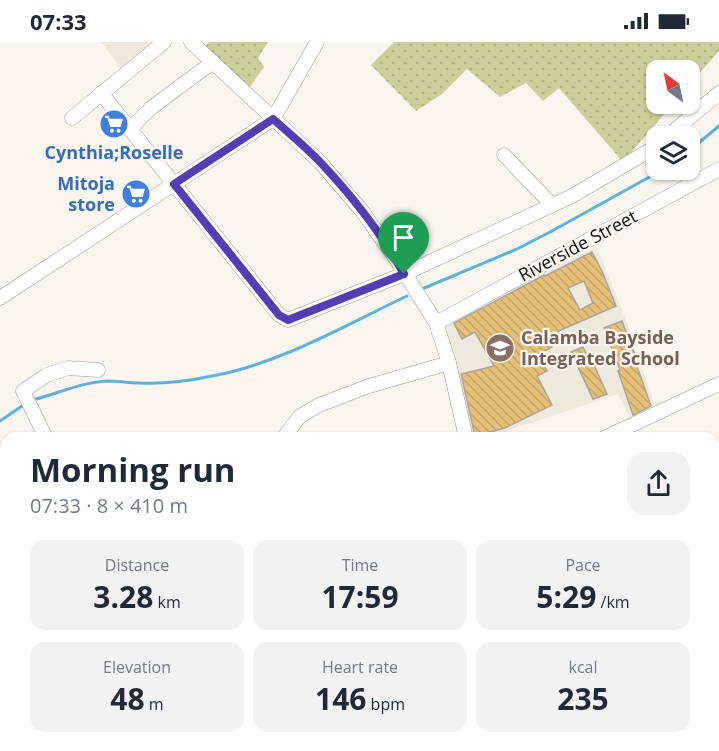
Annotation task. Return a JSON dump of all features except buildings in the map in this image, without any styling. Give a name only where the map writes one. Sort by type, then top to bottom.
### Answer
[{"type":"street","points":[[72,118],[164,42]]},
{"type":"street","points":[[191,42],[320,162],[362,211],[398,262],[436,323],[449,363],[465,432]]},
{"type":"street","points":[[0,298],[273,119],[317,42]]},
{"type":"street","points":[[130,129],[151,108],[213,62]]},
{"type":"street","points":[[101,93],[279,315],[288,320],[404,274],[574,195],[646,152]]},
{"type":"street","points":[[680,126],[719,93]]},
{"type":"street","points":[[504,155],[552,205]]},
{"type":"street","name":"Riverside Street","points":[[436,323],[719,169]]},
{"type":"street","points":[[288,432],[300,416],[319,405],[369,386],[449,363]]},
{"type":"street","points":[[43,432],[23,391],[46,375],[68,368],[98,370]]},
{"type":"street","points":[[617,432],[719,384]]},
{"type":"shaded area","points":[[101,42],[153,42],[121,68]]},
{"type":"shaded area","points":[[597,247],[624,315],[656,409],[631,420],[618,394],[505,432],[471,432],[441,322]]},
{"type":"green space","points":[[209,42],[268,42],[258,58],[264,67],[249,88],[204,48]]},
{"type":"green space","points":[[394,42],[719,42],[719,51],[700,73],[700,60],[646,60],[646,114],[664,114],[654,126],[646,126],[646,135],[623,162],[559,88],[543,101],[526,83],[500,97],[467,69],[442,94],[416,111],[371,65]]},
{"type":"waterway","points":[[700,142],[719,126]]},
{"type":"waterway","points":[[422,289],[517,249],[646,179]]},
{"type":"waterway","points":[[36,399],[98,382],[167,383],[237,370],[287,353],[407,296]]},
{"type":"waterway","points":[[0,421],[22,406]]},
{"type":"place","name":"Cynthia;Roselle","points":[[114,124]]},
{"type":"place","name":"Mitoja store","points":[[136,194]]},
{"type":"place","name":"Calamba Bayside Integrated School","points":[[500,348]]},
{"type":"route","points":[[273,119],[320,162],[362,211],[404,274],[288,320],[279,315],[174,184],[273,119]]}]
